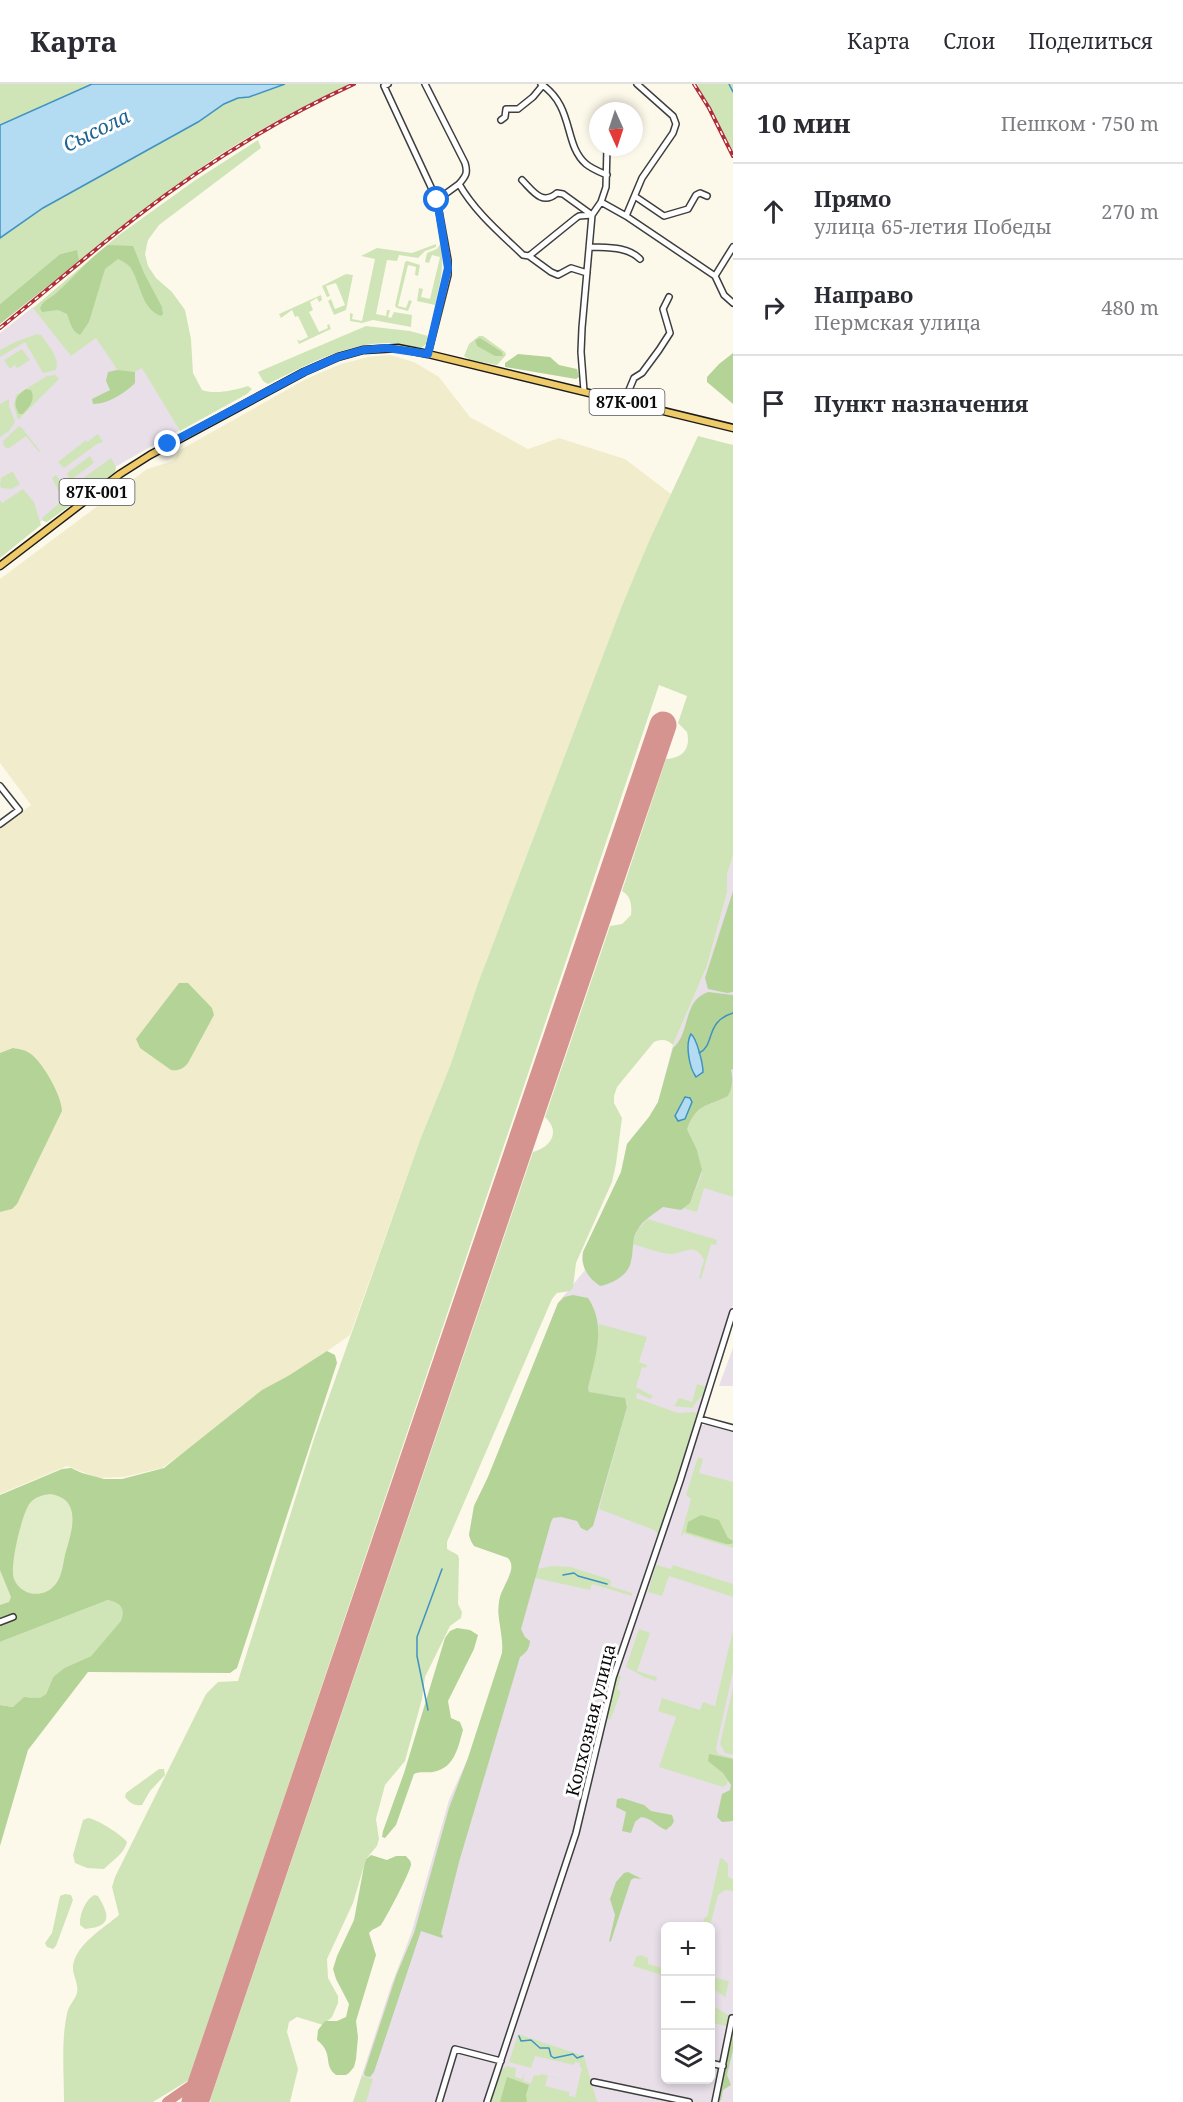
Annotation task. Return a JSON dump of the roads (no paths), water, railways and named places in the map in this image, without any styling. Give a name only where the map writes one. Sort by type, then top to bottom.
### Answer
[{"type":"main road","name":"87К-001","points":[[0,566],[134,465],[189,432],[304,372],[338,357],[369,349],[398,348],[428,354],[733,428]]},
{"type":"street","points":[[425,84],[467,171],[466,177],[437,200]]},
{"type":"street","points":[[501,120],[505,117],[506,109],[518,109],[533,97],[542,84],[553,93],[565,112],[579,156],[587,166],[607,175]]},
{"type":"street","points":[[626,216],[636,197],[642,178],[673,133],[676,124],[673,116],[638,84]]},
{"type":"street","points":[[386,85],[437,200],[448,268],[428,354]]},
{"type":"street","points":[[584,391],[581,352],[592,215],[601,202],[607,175],[607,156]]},
{"type":"street","points":[[522,180],[537,197],[552,198],[557,193],[563,194],[592,215]]},
{"type":"street","points":[[459,183],[482,215],[523,255],[529,256],[551,272],[558,274],[571,268],[587,273]]},
{"type":"street","points":[[636,197],[664,216],[688,209],[696,195],[700,193],[707,196]]},
{"type":"street","points":[[601,202],[626,216],[715,276],[724,295],[733,303]]},
{"type":"street","points":[[529,256],[579,216],[592,215]]},
{"type":"street","points":[[590,246],[618,248],[634,253],[640,259]]},
{"type":"street","points":[[715,276],[733,247]]},
{"type":"street","points":[[624,402],[634,378],[642,373],[670,333],[663,309],[669,297]]},
{"type":"street","points":[[0,786],[19,810],[0,824]]},
{"type":"street","name":"Колхозная улица","points":[[487,2102],[581,1818],[613,1678],[700,1419],[733,1312]]},
{"type":"street","points":[[700,1419],[733,1428]]},
{"type":"street","points":[[0,1622],[13,1617]]},
{"type":"street","points":[[715,2102],[732,2018]]},
{"type":"street","points":[[439,2102],[454,2049],[501,2061]]},
{"type":"street","points":[[715,2064],[723,2066]]},
{"type":"street","points":[[594,2082],[689,2102]]},
{"type":"water","name":"Сысола","points":[[92,84],[285,84],[224,104],[198,122],[43,208],[0,238],[0,125]]},
{"type":"water","points":[[691,1034],[703,1068],[703,1072],[696,1077],[689,1056],[688,1044]]},
{"type":"water","points":[[685,1097],[690,1098],[692,1102],[685,1119],[678,1121],[675,1116]]},
{"type":"waterway","points":[[729,84],[733,92]]},
{"type":"waterway","points":[[699,1053],[707,1045],[718,1022],[733,1013]]},
{"type":"waterway","points":[[428,1710],[417,1656],[417,1637],[442,1569]]},
{"type":"waterway","points":[[563,1575],[574,1573],[607,1584]]},
{"type":"waterway","points":[[519,2036],[521,2041],[531,2040],[540,2048],[549,2048],[554,2058],[573,2054],[577,2058],[583,2056]]},
{"type":"railway","points":[[0,328],[118,232],[187,180],[240,145],[354,84]]},
{"type":"railway","points":[[694,84],[733,156]]}]
